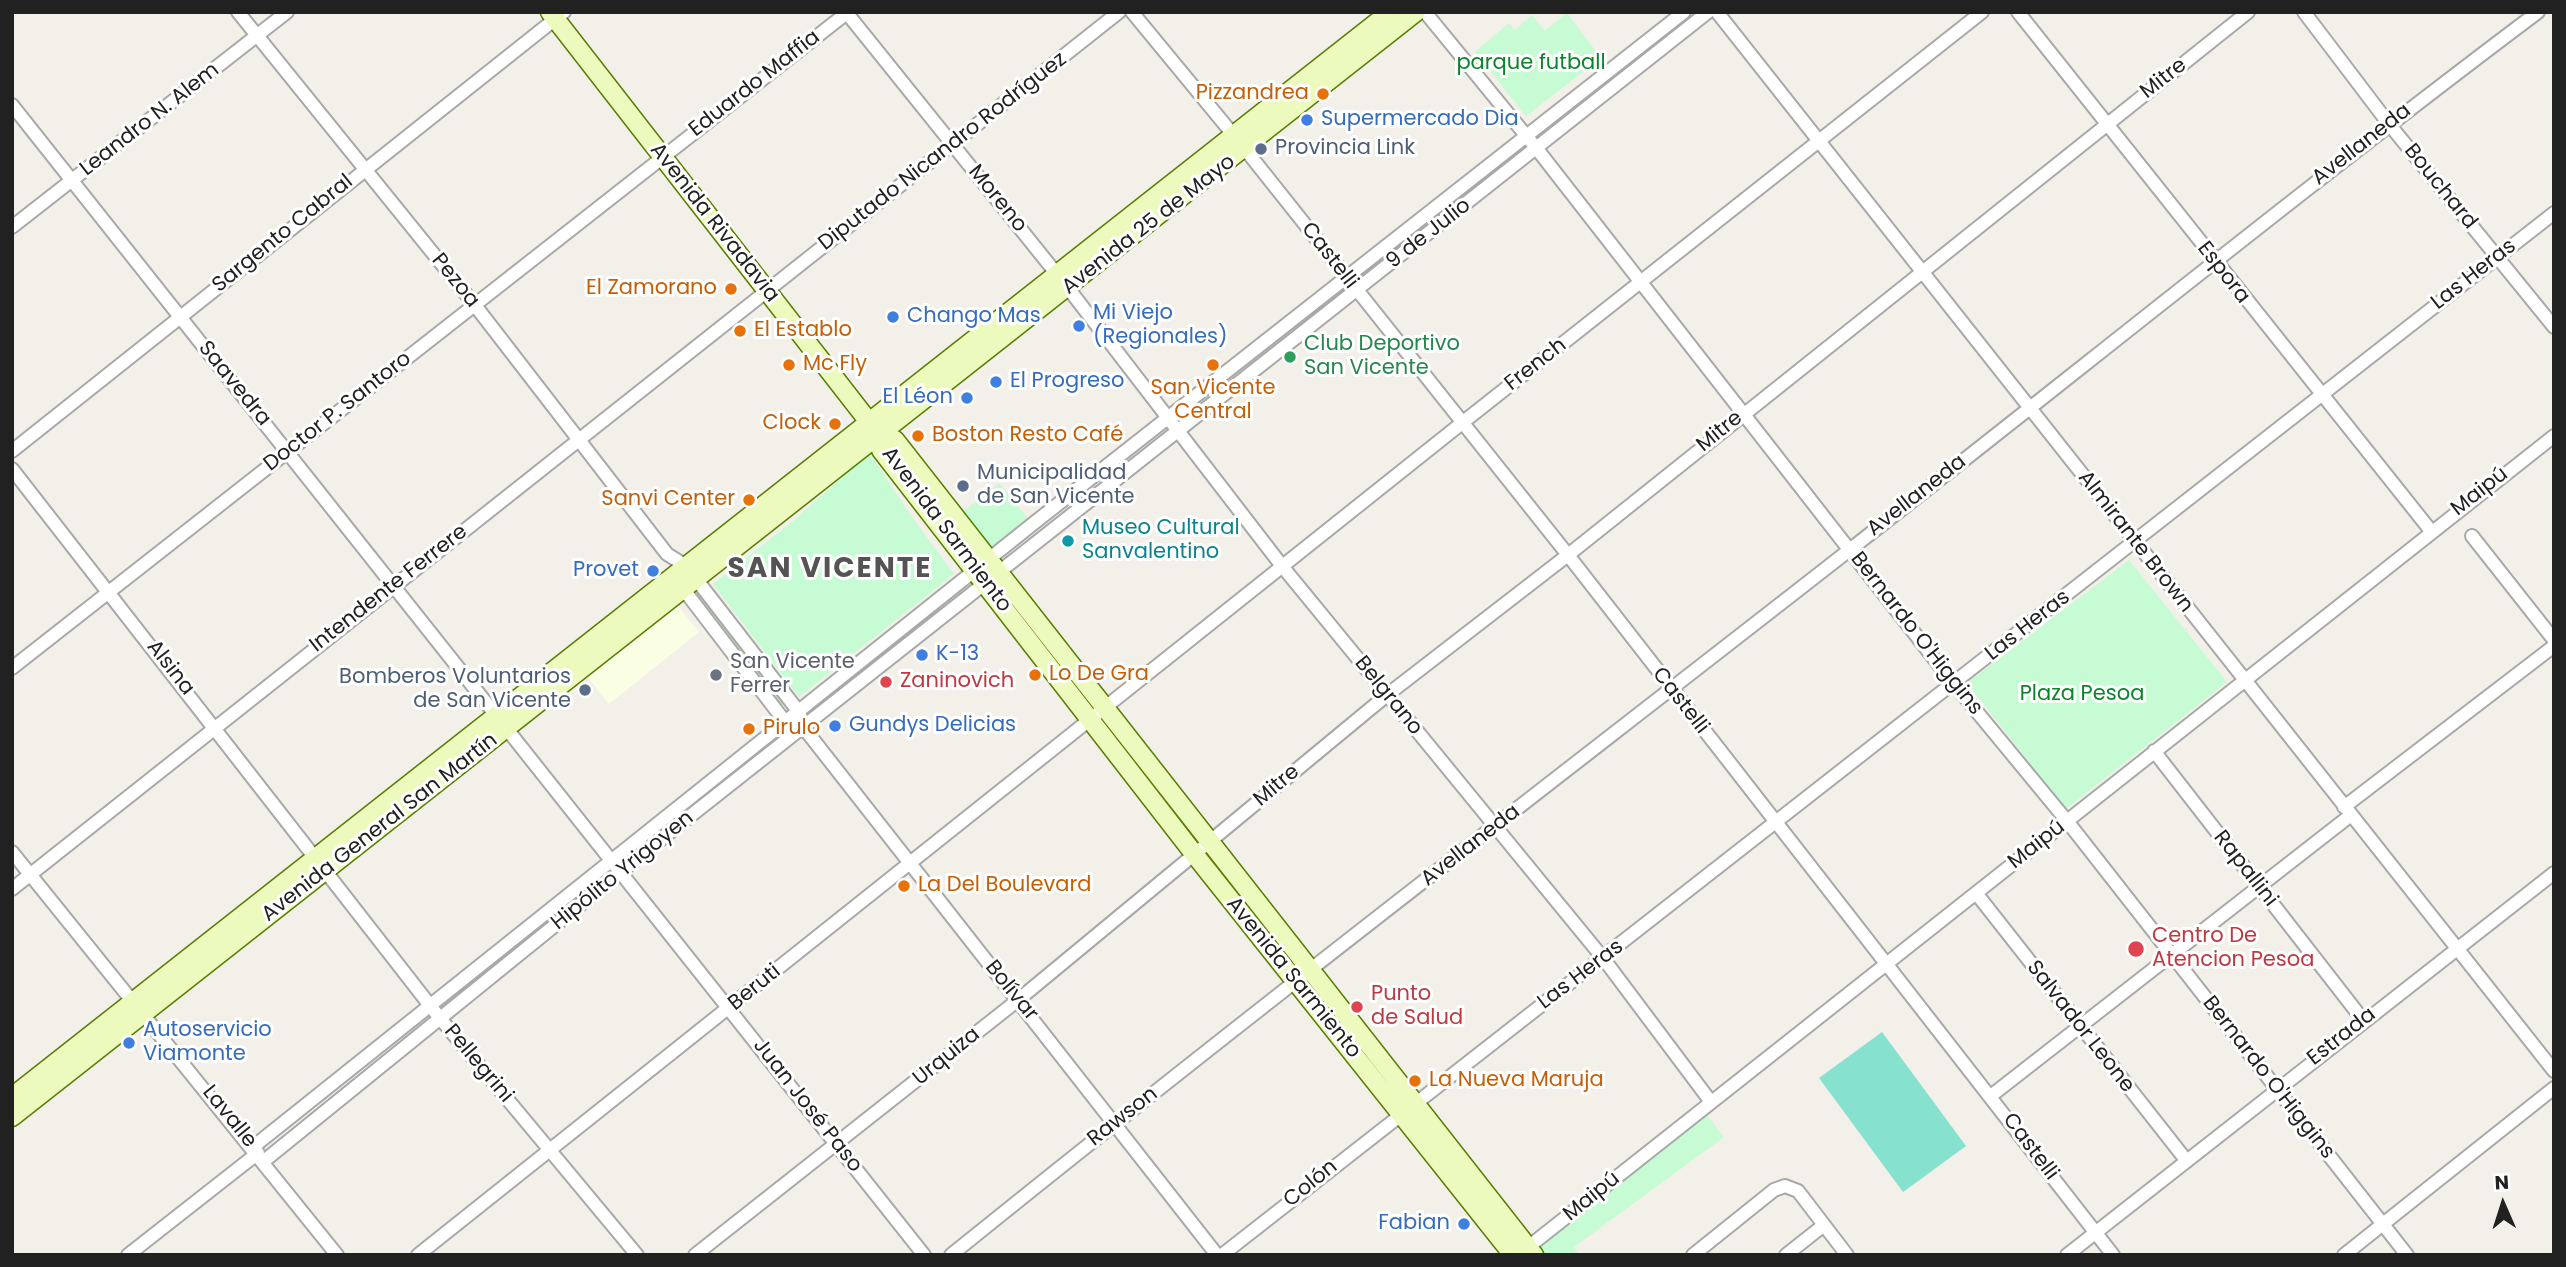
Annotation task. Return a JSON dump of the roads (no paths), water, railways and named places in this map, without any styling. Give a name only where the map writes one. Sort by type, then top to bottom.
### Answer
[{"type":"main road","name":"Avenida 25 de Mayo","points":[[874,427],[1068,288],[1390,12]]},
{"type":"main road","name":"Avenida 25 de Mayo","points":[[874,427],[1057,274],[1416,12]]},
{"type":"main road","name":"Avenida Rivadavia","points":[[556,14],[662,157],[874,427]]},
{"type":"main road","name":"Avenida Sarmiento","points":[[874,427],[881,450],[986,573],[1097,714],[1210,842],[1304,976],[1524,1253]]},
{"type":"main road","name":"Avenida General San Martín","points":[[13,1110],[131,1002],[320,863],[874,427]]},
{"type":"main road","name":"Avenida Sarmiento","points":[[1097,714],[1195,855],[1304,976]]},
{"type":"main road","name":"Avenida General San Martín","points":[[13,1110],[145,1015],[320,863]]},
{"type":"street","name":"Pezoa","points":[[238,12],[474,304],[667,554]]},
{"type":"street","name":"Leandro N. Alem","points":[[12,227],[287,12]]},
{"type":"street","name":"Diputado Nicandro Rodríguez","points":[[767,292],[1119,12]]},
{"type":"street","name":"Castelli","points":[[1132,12],[1240,143],[1568,555],[1886,965],[1992,1095],[2113,1255]]},
{"type":"street","name":"Bernardo O'Higgins","points":[[1425,12],[1537,149],[1954,684],[2067,821],[2407,1255]]},
{"type":"street","name":"9 de Julio","points":[[986,573],[1167,420],[1684,12]]},
{"type":"street","name":"9 de Julio","points":[[986,573],[1177,431],[1708,12]]},
{"type":"street","name":"Almirante Brown","points":[[1717,12],[2554,1072]]},
{"type":"street","name":"French","points":[[1097,714],[1982,12]]},
{"type":"street","name":"Espora","points":[[2018,12],[2108,123],[2213,261],[2431,531]]},
{"type":"street","name":"Mitre","points":[[1195,855],[1387,695],[1568,555],[1742,413],[2248,12]]},
{"type":"street","name":"Bouchard","points":[[2304,12],[2389,124],[2554,327]]},
{"type":"street","name":"Avellaneda","points":[[1304,976],[1669,688],[1850,550],[2213,261],[2538,12]]},
{"type":"street","name":"Moreno","points":[[847,13],[1068,288]]},
{"type":"street","name":"Eduardo Maffia","points":[[662,157],[847,13]]},
{"type":"street","name":"Sargento Cabral","points":[[12,451],[556,14]]},
{"type":"street","name":"Saavedra","points":[[12,105],[502,722]]},
{"type":"street","name":"Doctor P. Santoro","points":[[12,668],[662,157]]},
{"type":"street","name":"Las Heras","points":[[1407,1107],[1776,824],[2554,213]]},
{"type":"street","name":"Belgrano","points":[[1068,288],[1282,566],[1603,958],[1712,1102]]},
{"type":"street","name":"Intendente Ferrere","points":[[12,889],[767,292]]},
{"type":"street","name":"Maipú","points":[[1524,1253],[2554,436]]},
{"type":"street","name":"Alsina","points":[[12,469],[111,592],[320,863]]},
{"type":"street","points":[[2472,536],[2554,639]]},
{"type":"street","name":"Bolívar","points":[[667,554],[786,723]]},
{"type":"street","name":"Hipólito Yrigoyen","points":[[258,1153],[430,1005],[799,712],[986,573]]},
{"type":"street","name":"Hipólito Yrigoyen","points":[[128,1255],[439,1017],[804,728],[986,573]]},
{"type":"street","name":"Bolívar","points":[[685,578],[799,712],[804,728],[1219,1255]]},
{"type":"street","points":[[1992,1095],[2081,1029],[2554,646]]},
{"type":"street","name":"Beruti","points":[[418,1255],[1097,714]]},
{"type":"street","name":"Juan José Paso","points":[[502,722],[924,1255]]},
{"type":"street","points":[[786,723],[804,728]]},
{"type":"street","name":"Rapallini","points":[[2154,751],[2362,1020]]},
{"type":"street","name":"Lavalle","points":[[12,852],[131,1002],[145,1015],[258,1153],[337,1255]]},
{"type":"street","name":"Urquiza","points":[[695,1255],[838,1145],[1195,855]]},
{"type":"street","name":"Pellegrini","points":[[320,863],[439,1017],[637,1255]]},
{"type":"street","name":"Estrada","points":[[2067,1255],[2362,1020],[2457,950],[2554,873]]},
{"type":"street","name":"Salvador Leone","points":[[1976,893],[2186,1160]]},
{"type":"street","name":"Rawson","points":[[951,1255],[1115,1122],[1304,976]]},
{"type":"street","points":[[2344,1255],[2554,1088]]},
{"type":"street","name":"Colón","points":[[1219,1255],[1407,1107]]},
{"type":"street","points":[[1693,1255],[1774,1190],[1793,1187],[1847,1255]]},
{"type":"street","points":[[1786,1255],[1824,1225]]},
{"type":"place","name":"Pizzandrea","points":[[1323,94]]},
{"type":"place","name":"Supermercado Dia","points":[[1307,120]]},
{"type":"place","name":"Provincia Link","points":[[1261,149]]},
{"type":"place","name":"El Zamorano","points":[[731,289]]},
{"type":"place","name":"Chango Mas","points":[[893,317]]},
{"type":"place","name":"Mi Viejo (Regionales)","points":[[1079,326]]},
{"type":"place","name":"El Establo","points":[[740,331]]},
{"type":"place","name":"Club Deportivo San Vicente","points":[[1290,357]]},
{"type":"place","name":"Mc Fly","points":[[789,365]]},
{"type":"place","name":"San Vicente Central","points":[[1213,365]]},
{"type":"place","name":"El Progreso","points":[[996,382]]},
{"type":"place","name":"El Léon","points":[[967,398]]},
{"type":"place","name":"Clock","points":[[835,424]]},
{"type":"place","name":"Boston Resto Café","points":[[918,436]]},
{"type":"place","name":"Municipalidad de San Vicente","points":[[963,486]]},
{"type":"place","name":"Sanvi Center","points":[[749,500]]},
{"type":"place","name":"Museo Cultural Sanvalentino","points":[[1068,541]]},
{"type":"place","name":"Provet","points":[[653,571]]},
{"type":"place","name":"K-13","points":[[922,655]]},
{"type":"place","name":"San Vicente Ferrer","points":[[716,675]]},
{"type":"place","name":"Lo De Gra","points":[[1035,675]]},
{"type":"place","name":"Zaninovich","points":[[886,682]]},
{"type":"place","name":"Bomberos Voluntarios de San Vicente","points":[[585,690]]},
{"type":"place","name":"Gundys Delicias","points":[[835,726]]},
{"type":"place","name":"Pirulo","points":[[749,729]]},
{"type":"place","name":"La Del Boulevard","points":[[904,886]]},
{"type":"place","name":"Centro De Atencion Pesoa","points":[[2136,949]]},
{"type":"place","name":"Punto de Salud","points":[[1357,1007]]},
{"type":"place","name":"Autoservicio Viamonte","points":[[129,1043]]},
{"type":"place","name":"La Nueva Maruja","points":[[1415,1081]]},
{"type":"place","name":"Fabian","points":[[1464,1224]]},
{"type":"district","name":"SAN VICENTE","points":[[830,570]]},
{"type":"park label","name":"parque futball","points":[[1531,64]]},
{"type":"park label","name":"Plaza Pesoa","points":[[2082,695]]}]
